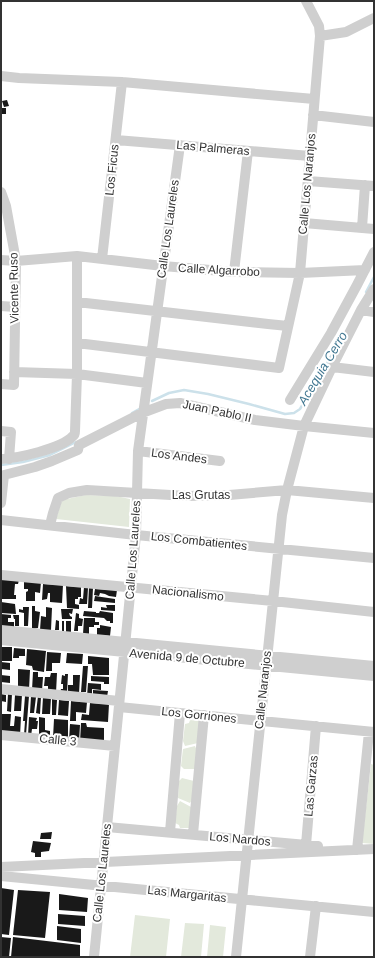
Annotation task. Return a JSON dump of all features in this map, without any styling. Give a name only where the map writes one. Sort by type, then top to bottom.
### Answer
[{"type":"street","name":"Calle Los Naranjos","points":[[151,352],[279,368],[300,273],[320,36],[319,26],[306,1]]},
{"type":"street","points":[[320,36],[346,32],[374,18]]},
{"type":"street","points":[[1,76],[122,82],[314,99]]},
{"type":"street","name":"Los Ficus","points":[[102,259],[122,82]]},
{"type":"street","points":[[313,115],[374,122]]},
{"type":"street","name":"Las Palmeras","points":[[116,140],[310,156]]},
{"type":"street","name":"Calle Los Laureles","points":[[94,957],[136,535],[138,451],[180,145]]},
{"type":"street","points":[[234,272],[248,151]]},
{"type":"street","points":[[308,181],[370,185],[362,228]]},
{"type":"street","name":"Vicente Ruso","points":[[1,192],[6,206],[5,224],[16,260],[14,385],[1,384]]},
{"type":"street","points":[[304,223],[374,229]]},
{"type":"street","points":[[290,400],[331,333],[374,252]]},
{"type":"street","points":[[6,431],[5,459],[51,448],[74,436],[77,374],[77,256]]},
{"type":"street","name":"Calle Algarrobo","points":[[1,260],[77,256],[163,266],[234,272],[300,273],[365,270]]},
{"type":"street","points":[[304,426],[332,366],[374,288]]},
{"type":"street","points":[[77,302],[288,326]]},
{"type":"street","points":[[1,306],[15,306]]},
{"type":"street","points":[[361,310],[374,312]]},
{"type":"street","points":[[77,343],[151,352]]},
{"type":"street","points":[[332,366],[374,372]]},
{"type":"street","points":[[14,372],[77,374],[147,383]]},
{"type":"street","name":"Juan Pablo II","points":[[1,503],[4,475],[35,468],[72,453],[78,450],[79,445],[143,408],[180,403],[255,420],[374,433]]},
{"type":"street","name":"Calle Naranjos","points":[[236,957],[282,515],[304,426]]},
{"type":"street","name":"Los Andes","points":[[138,451],[220,461]]},
{"type":"street","name":"Las Grutas","points":[[50,525],[58,498],[69,493],[87,490],[194,496],[229,495],[287,490],[374,498]]},
{"type":"street","name":"Los Combatientes","points":[[1,520],[136,535],[374,558]]},
{"type":"street","name":"Nacionalismo","points":[[1,575],[374,612]]},
{"type":"street","name":"Avenida 9 de Octubre","points":[[1,630],[124,647]]},
{"type":"street","name":"Avenida 9 de Octubre","points":[[1,640],[124,647],[266,660],[374,666]]},
{"type":"street","name":"Avenida 9 de Octubre","points":[[266,660],[374,676]]},
{"type":"street","name":"Los Gorriones","points":[[1,689],[180,713],[371,732]]},
{"type":"street","points":[[170,832],[180,713]]},
{"type":"street","points":[[193,834],[204,715]]},
{"type":"street","name":"Las Garzas","points":[[306,845],[316,726]]},
{"type":"street","points":[[357,850],[371,732]]},
{"type":"street","name":"Calle 3","points":[[1,735],[115,746]]},
{"type":"street","name":"Los Nardos","points":[[107,827],[374,852]]},
{"type":"street","points":[[1,866],[374,848]]},
{"type":"street","name":"Las Margaritas","points":[[1,876],[374,912]]},
{"type":"street","points":[[310,957],[316,906]]},
{"type":"shaded area","points":[[86,495],[116,496],[130,499],[129,527],[56,519],[62,500]]},
{"type":"shaded area","points":[[190,720],[199,721],[198,743],[185,746],[183,741],[185,724],[189,723]]},
{"type":"shaded area","points":[[195,746],[197,751],[195,769],[184,769],[181,766],[183,749]]},
{"type":"shaded area","points":[[371,764],[374,765],[374,844],[362,843]]},
{"type":"shaded area","points":[[182,778],[194,781],[193,798],[190,803],[178,798],[179,781]]},
{"type":"shaded area","points":[[180,801],[191,807],[190,828],[180,828],[179,825],[175,823],[177,806]]},
{"type":"shaded area","points":[[135,915],[170,919],[166,957],[130,957]]},
{"type":"shaded area","points":[[185,923],[204,924],[201,957],[181,957]]},
{"type":"shaded area","points":[[210,925],[226,927],[223,957],[207,957]]},
{"type":"building","points":[[7,100],[9,106],[4,107],[2,101]]},
{"type":"building","points":[[1,108],[6,108],[6,114],[1,114]]},
{"type":"building","points":[[2,579],[19,580],[18,584],[15,584],[14,595],[16,595],[16,599],[2,599]]},
{"type":"building","points":[[24,582],[41,582],[40,593],[35,592],[35,601],[26,601],[26,592],[28,589],[24,589]]},
{"type":"building","points":[[43,584],[63,585],[62,603],[50,602],[50,593],[48,593],[47,599],[42,600]]},
{"type":"building","points":[[66,586],[81,587],[81,597],[75,599],[75,604],[79,605],[79,609],[67,608]]},
{"type":"building","points":[[84,587],[88,588],[87,604],[79,604],[80,598],[83,599]]},
{"type":"building","points":[[89,587],[93,588],[92,608],[88,608]]},
{"type":"building","points":[[95,589],[117,590],[116,597],[100,593],[99,596],[94,595]]},
{"type":"building","points":[[95,596],[115,599],[115,603],[94,601]]},
{"type":"building","points":[[1,602],[15,604],[16,614],[1,613]]},
{"type":"building","points":[[106,605],[115,605],[115,611],[101,610],[101,607],[107,608]]},
{"type":"building","points":[[32,606],[35,606],[35,611],[40,612],[38,628],[32,629]]},
{"type":"building","points":[[23,607],[29,607],[28,626],[24,626],[24,613],[19,612],[19,609],[23,610]]},
{"type":"building","points":[[46,607],[52,608],[51,630],[40,630],[41,616],[46,617]]},
{"type":"building","points":[[61,609],[73,609],[72,614],[69,613],[72,619],[62,619]]},
{"type":"building","points":[[84,611],[113,613],[113,623],[110,623],[110,621],[107,621],[104,618],[83,616]]},
{"type":"building","points":[[76,613],[79,614],[79,618],[83,619],[82,626],[78,626],[78,631],[74,631]]},
{"type":"building","points":[[1,614],[11,615],[11,618],[8,618],[8,622],[14,622],[14,627],[1,626]]},
{"type":"building","points":[[13,615],[19,615],[19,626],[15,626],[15,619]]},
{"type":"building","points":[[84,618],[95,618],[95,622],[99,622],[99,625],[89,627],[89,634],[83,634]]},
{"type":"building","points":[[56,620],[59,621],[59,630],[55,630]]},
{"type":"building","points":[[62,621],[64,621],[64,631],[62,631]]},
{"type":"building","points":[[66,621],[71,621],[71,632],[66,632]]},
{"type":"building","points":[[100,625],[111,627],[110,636],[97,635],[97,628],[100,628]]},
{"type":"building","points":[[1,647],[12,647],[12,661],[1,661]]},
{"type":"building","points":[[14,648],[25,649],[25,656],[13,658]]},
{"type":"building","points":[[27,649],[46,651],[44,672],[33,670],[32,666],[26,665]]},
{"type":"building","points":[[47,652],[61,653],[60,663],[52,663],[52,671],[46,671]]},
{"type":"building","points":[[67,653],[83,654],[82,664],[66,663]]},
{"type":"building","points":[[88,656],[109,658],[109,675],[93,675],[92,664],[88,664]]},
{"type":"building","points":[[1,662],[10,663],[10,670],[1,669]]},
{"type":"building","points":[[83,666],[88,666],[86,692],[81,692]]},
{"type":"building","points":[[18,669],[30,670],[29,690],[18,689]]},
{"type":"building","points":[[33,672],[38,672],[38,677],[43,677],[42,691],[32,690]]},
{"type":"building","points":[[51,673],[57,673],[56,693],[48,692],[48,686],[44,686],[45,677],[50,677]]},
{"type":"building","points":[[65,674],[68,674],[67,693],[60,692],[61,689],[63,689],[63,684],[61,684],[62,675],[65,676]]},
{"type":"building","points":[[1,675],[10,676],[10,683],[1,682]]},
{"type":"building","points":[[73,675],[80,675],[79,694],[68,693],[68,685],[73,685]]},
{"type":"building","points":[[91,676],[109,677],[109,684],[91,681]]},
{"type":"building","points":[[88,683],[101,684],[101,690],[92,689],[92,696],[87,696]]},
{"type":"building","points":[[93,690],[108,691],[107,697],[93,696]]},
{"type":"building","points":[[1,694],[6,695],[6,702],[1,701]]},
{"type":"building","points":[[8,694],[12,694],[11,712],[7,711]]},
{"type":"building","points":[[15,695],[22,695],[21,711],[14,711]]},
{"type":"building","points":[[25,696],[29,696],[26,735],[24,735],[25,721],[23,721]]},
{"type":"building","points":[[31,696],[36,697],[34,713],[30,713]]},
{"type":"building","points":[[38,696],[41,697],[40,714],[36,713]]},
{"type":"building","points":[[43,697],[51,698],[50,714],[42,714]]},
{"type":"building","points":[[52,699],[57,700],[56,715],[52,715]]},
{"type":"building","points":[[59,700],[69,701],[68,716],[58,715]]},
{"type":"building","points":[[71,701],[87,702],[86,713],[76,712],[76,721],[70,721]]},
{"type":"building","points":[[90,703],[109,704],[108,722],[81,720],[82,714],[89,715]]},
{"type":"building","points":[[1,714],[11,714],[10,726],[14,726],[15,716],[21,717],[20,736],[1,735]]},
{"type":"building","points":[[29,717],[37,718],[36,721],[38,721],[37,729],[32,729],[31,736],[28,736]]},
{"type":"building","points":[[39,717],[45,718],[45,730],[50,731],[50,738],[39,737]]},
{"type":"building","points":[[54,719],[68,720],[68,740],[53,738]]},
{"type":"building","points":[[81,723],[86,723],[87,727],[104,728],[104,743],[80,742]]},
{"type":"building","points":[[70,724],[80,725],[79,742],[69,741]]},
{"type":"building","points":[[52,832],[51,839],[40,839],[41,833]]},
{"type":"building","points":[[33,841],[51,843],[49,851],[41,852],[41,857],[35,857],[35,853],[31,852]]},
{"type":"building","points":[[1,888],[14,890],[9,935],[1,934]]},
{"type":"building","points":[[18,890],[50,892],[45,938],[13,935]]},
{"type":"building","points":[[59,894],[88,898],[87,912],[59,910]]},
{"type":"building","points":[[58,914],[85,916],[85,926],[58,924]]},
{"type":"building","points":[[57,926],[81,929],[81,943],[57,940]]},
{"type":"building","points":[[1,937],[11,938],[9,957],[1,957]]},
{"type":"building","points":[[13,937],[80,945],[80,957],[11,957]]},
{"type":"waterway","name":"Acequia Cerro","points":[[366,292],[374,277]]},
{"type":"waterway","name":"Acequia Cerro","points":[[152,401],[169,393],[184,390],[208,394],[285,414],[294,413],[300,409],[340,341]]},
{"type":"waterway","name":"Acequia Cerro","points":[[132,413],[141,408]]},
{"type":"waterway","name":"Acequia Cerro","points":[[1,465],[23,462],[50,455],[76,442]]}]
